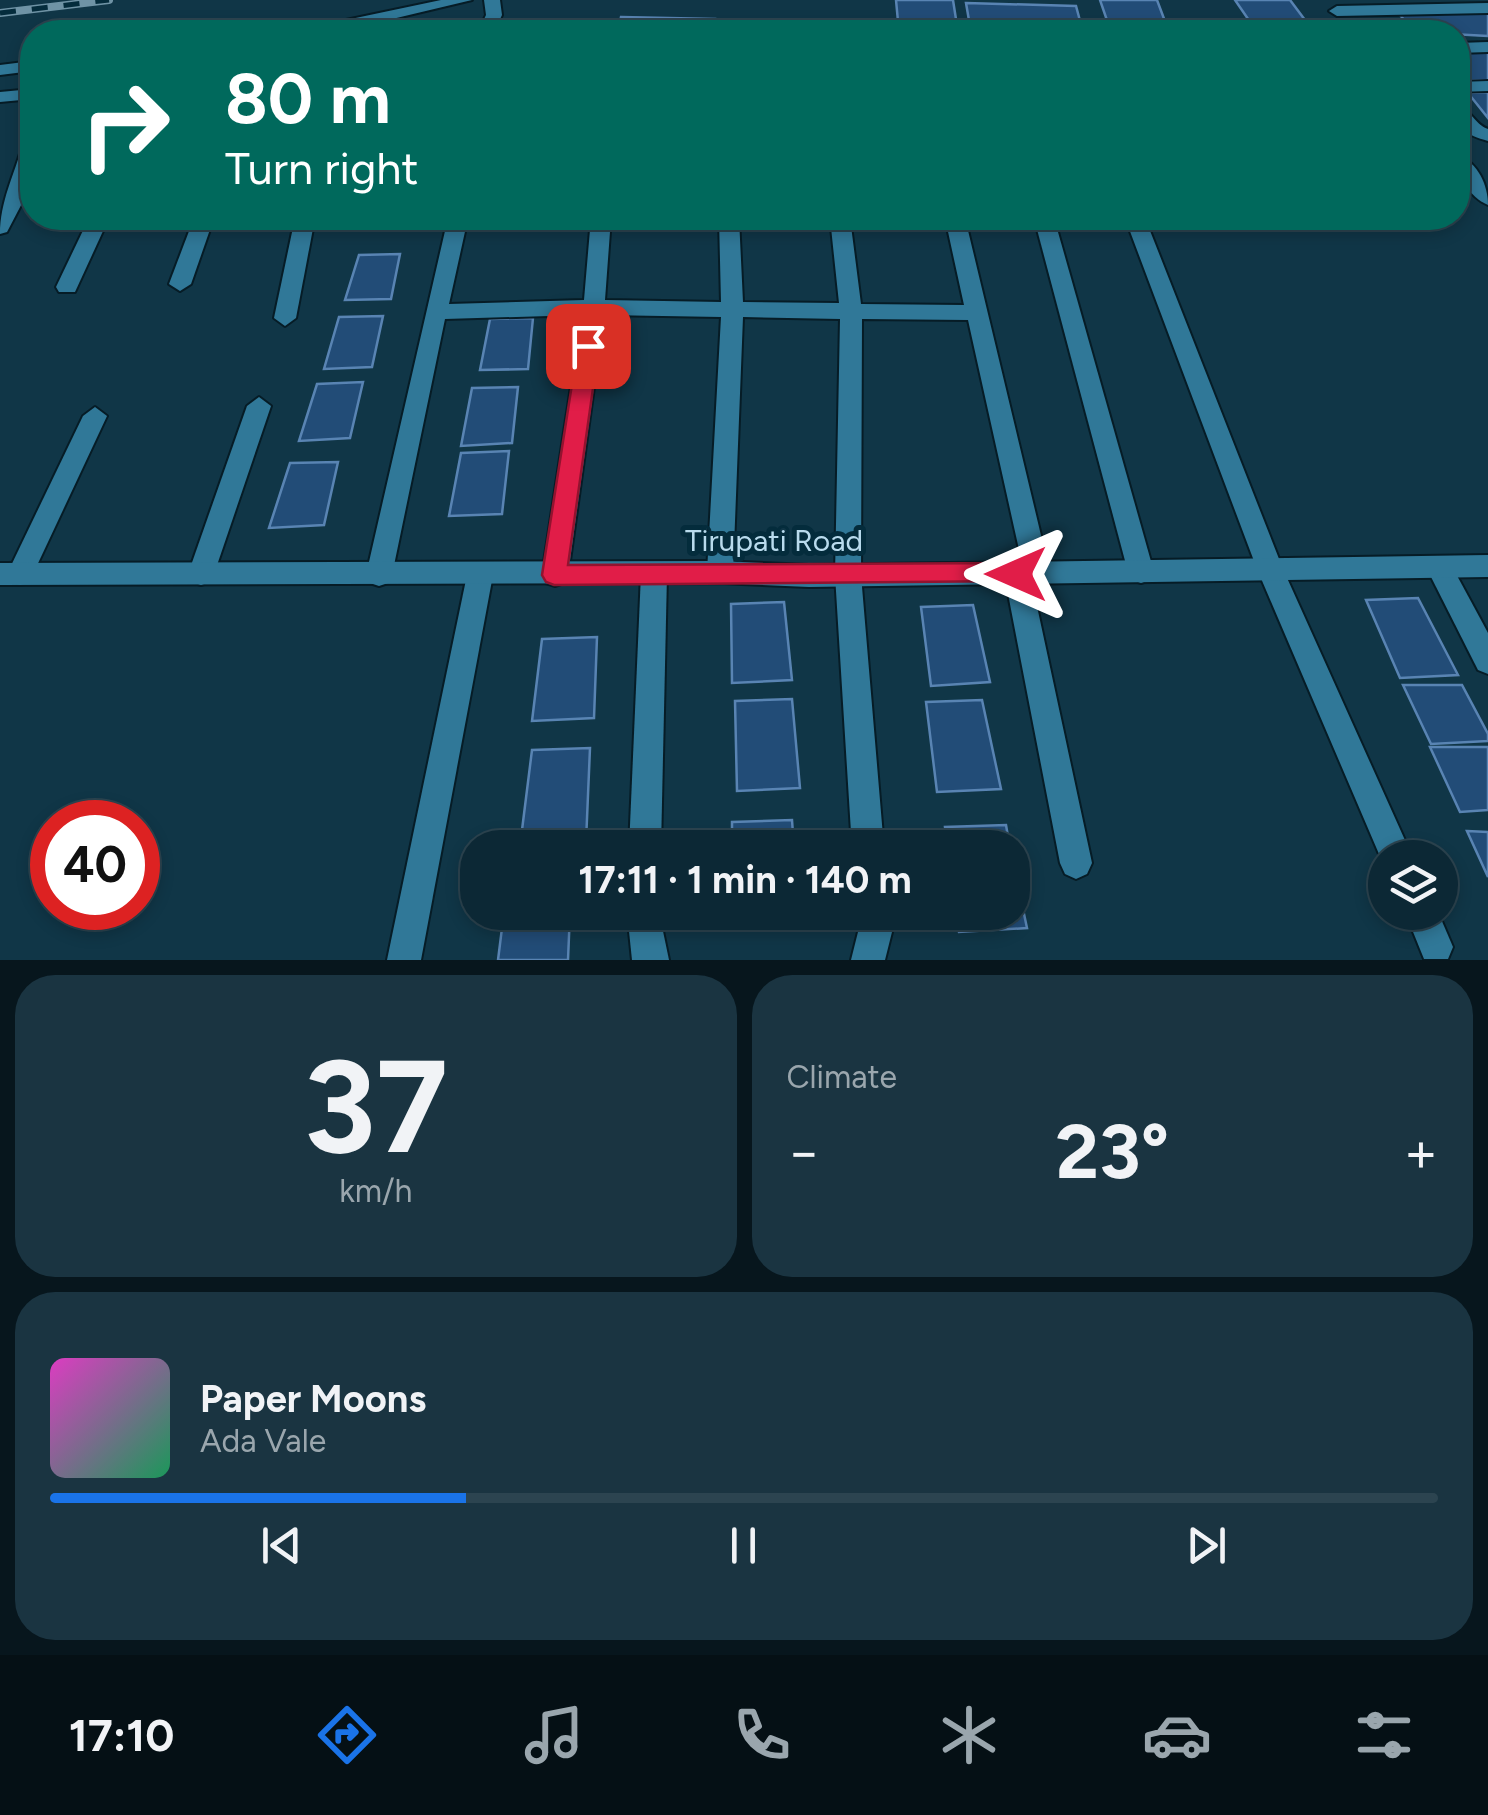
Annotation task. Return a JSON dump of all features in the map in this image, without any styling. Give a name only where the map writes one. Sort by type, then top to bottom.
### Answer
[{"type":"street","points":[[370,20],[464,0]]},
{"type":"street","points":[[1333,5],[1488,8]]},
{"type":"street","points":[[1470,177],[1488,200]]},
{"type":"street","points":[[0,227],[20,197]]},
{"type":"street","points":[[66,287],[93,230]]},
{"type":"street","points":[[180,284],[200,230]]},
{"type":"street","points":[[285,318],[303,230]]},
{"type":"street","points":[[380,575],[455,230]]},
{"type":"street","points":[[554,575],[594,307],[599,230]]},
{"type":"street","points":[[720,572],[732,310],[729,230]]},
{"type":"street","points":[[841,230],[851,311],[848,574],[867,830]]},
{"type":"street","points":[[958,230],[1027,573],[1076,863]]},
{"type":"street","points":[[1047,230],[1142,572]]},
{"type":"street","points":[[1140,230],[1270,569],[1389,840]]},
{"type":"street","points":[[436,312],[594,307],[977,314]]},
{"type":"street","points":[[201,574],[259,406]]},
{"type":"street","points":[[10,574],[94,416]]},
{"type":"street","name":"Tirupati Road","points":[[10,574],[848,574],[1488,566]]},
{"type":"street","points":[[1439,567],[1488,661]]},
{"type":"street","points":[[647,830],[654,574]]},
{"type":"street","points":[[404,960],[480,575]]},
{"type":"street","points":[[646,930],[648,957],[652,960]]},
{"type":"street","points":[[868,960],[875,930]]},
{"type":"street","points":[[1429,930],[1436,947]]},
{"type":"building","points":[[896,0],[953,0],[956,20],[898,20]]},
{"type":"building","points":[[1100,0],[1157,0],[1164,20],[1107,20]]},
{"type":"building","points":[[1235,0],[1290,0],[1305,20],[1249,20]]},
{"type":"building","points":[[966,3],[1076,6],[1080,20],[969,20]]},
{"type":"building","points":[[1488,13],[1488,36],[1470,35],[1470,20],[1404,20],[1400,15]]},
{"type":"building","points":[[621,17],[715,19],[715,20],[620,20]]},
{"type":"building","points":[[1488,51],[1488,80],[1470,81],[1470,52]]},
{"type":"building","points":[[1488,92],[1488,118],[1470,96]]},
{"type":"building","points":[[400,254],[391,299],[345,300],[359,255]]},
{"type":"building","points":[[383,316],[372,367],[324,369],[339,317]]},
{"type":"building","points":[[533,318],[528,369],[480,370],[490,319]]},
{"type":"building","points":[[363,382],[350,438],[299,441],[317,384]]},
{"type":"building","points":[[518,387],[512,443],[461,446],[472,388]]},
{"type":"building","points":[[509,451],[502,514],[449,516],[461,453]]},
{"type":"building","points":[[338,462],[324,525],[269,528],[290,463]]},
{"type":"building","points":[[1418,598],[1458,675],[1400,678],[1366,600]]},
{"type":"building","points":[[784,602],[792,680],[732,683],[731,604]]},
{"type":"building","points":[[973,605],[990,682],[931,686],[921,607]]},
{"type":"building","points":[[597,637],[594,718],[532,721],[542,639]]},
{"type":"building","points":[[1403,685],[1462,685],[1488,741],[1431,744]]},
{"type":"building","points":[[792,699],[800,788],[737,791],[735,701]]},
{"type":"building","points":[[982,700],[1001,789],[937,792],[926,702]]},
{"type":"building","points":[[1430,747],[1488,747],[1488,810],[1460,812]]},
{"type":"building","points":[[590,748],[587,830],[522,830],[532,750]]},
{"type":"building","points":[[792,820],[793,830],[732,830],[732,822]]},
{"type":"building","points":[[1006,825],[1007,830],[945,830],[945,827]]},
{"type":"building","points":[[1467,831],[1488,832],[1488,877]]},
{"type":"building","points":[[502,930],[569,930],[568,960],[498,960]]},
{"type":"railway","points":[[0,13],[109,0]]},
{"type":"route","points":[[588,346],[554,575],[1016,574]]}]
